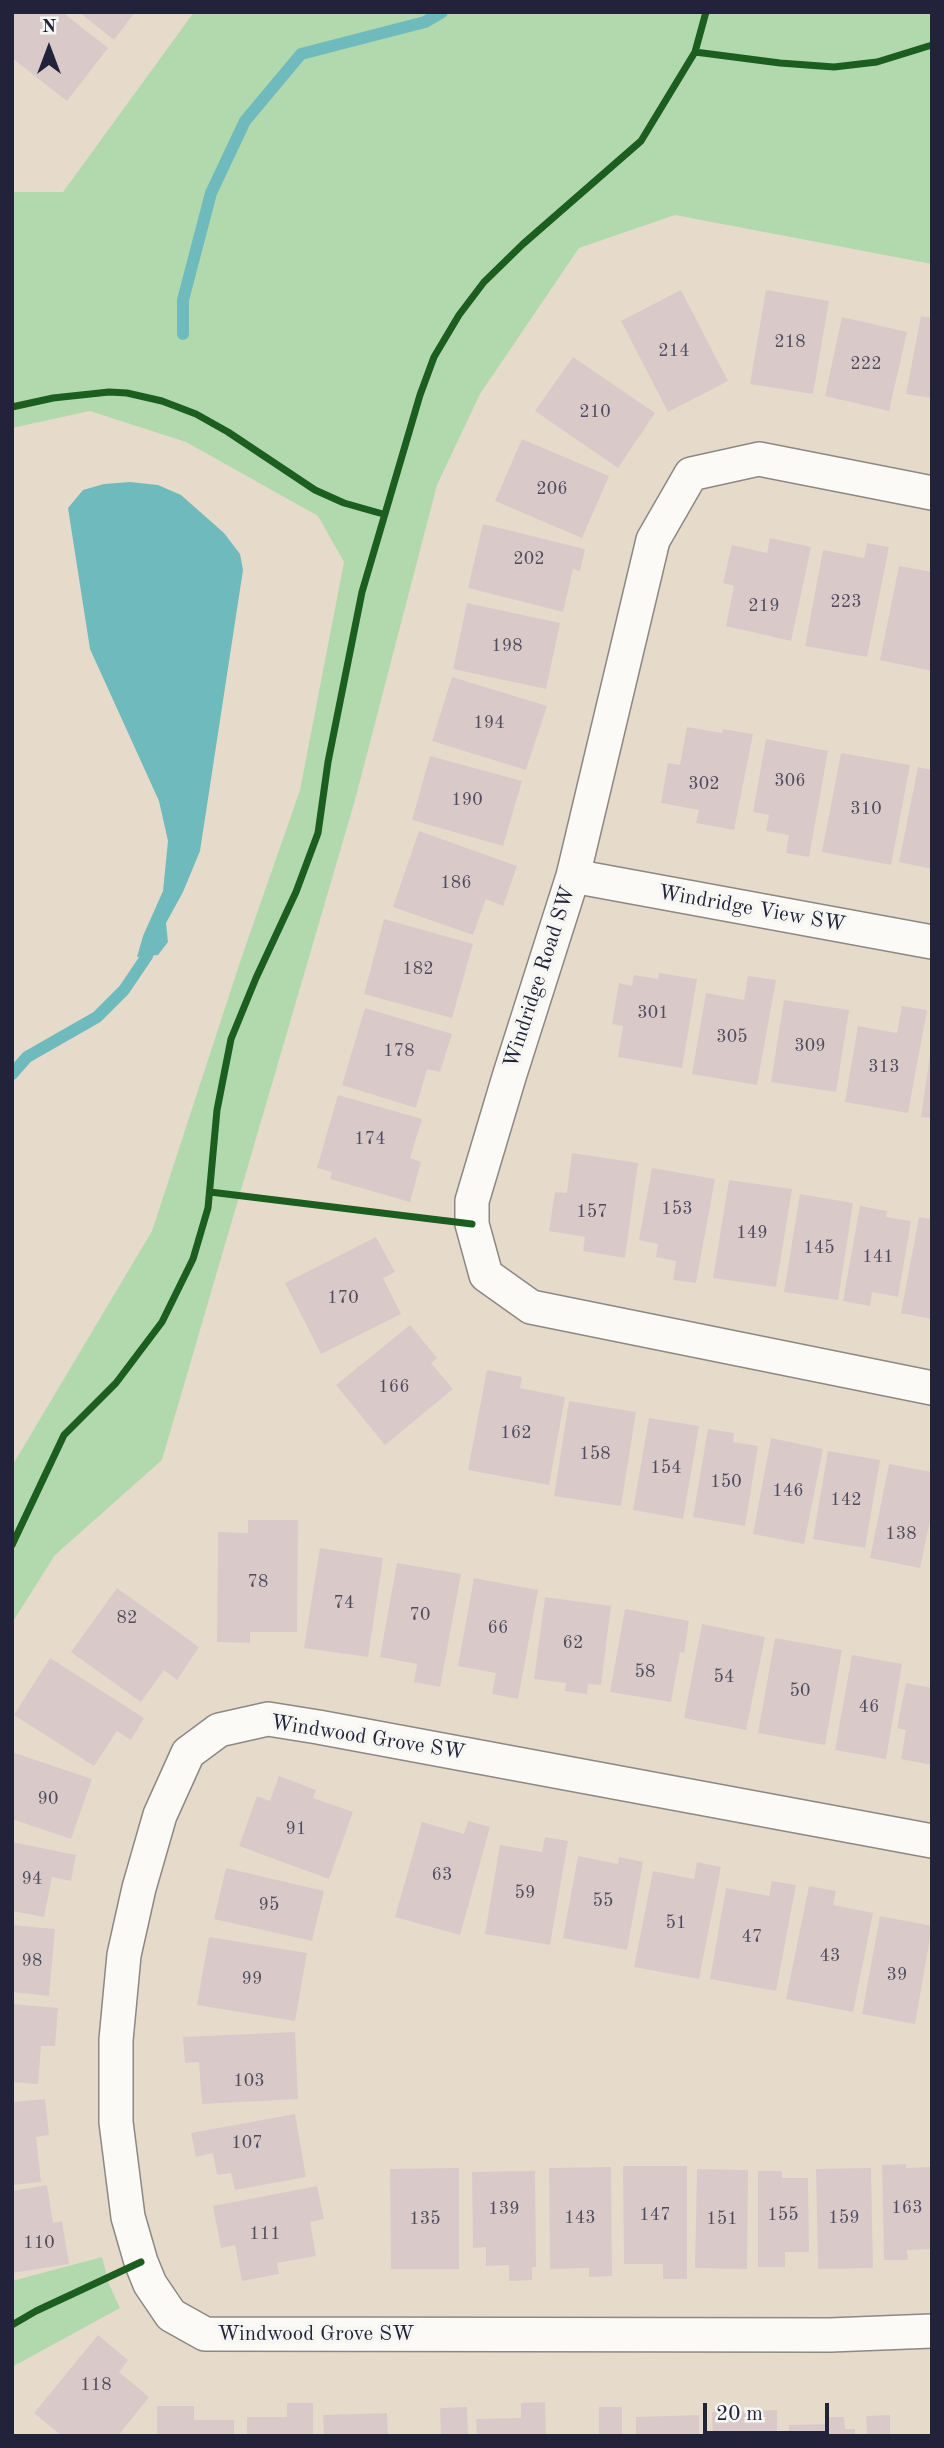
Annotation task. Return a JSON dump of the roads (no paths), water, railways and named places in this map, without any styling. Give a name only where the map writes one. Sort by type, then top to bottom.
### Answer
[{"type":"street","name":"Windridge Road SW","points":[[932,493],[759,458],[691,474],[653,540],[573,876],[472,1201],[472,1224],[486,1275],[531,1307],[932,1388]]},
{"type":"street","name":"Windridge View SW","points":[[573,876],[932,942]]},
{"type":"street","name":"Windwood Grove SW","points":[[932,1841],[268,1719],[219,1730],[188,1753],[160,1815],[139,1888],[124,1955],[116,2040],[116,2122],[128,2217],[141,2262],[150,2284],[172,2315],[205,2334],[831,2335],[932,2331]]},
{"type":"water","points":[[130,482],[158,485],[181,495],[224,533],[240,554],[243,570],[200,851],[183,892],[166,923],[168,942],[158,955],[137,957],[143,936],[163,891],[168,841],[159,801],[90,649],[68,508],[83,490],[104,484]]},
{"type":"waterway","points":[[183,334],[183,300],[211,193],[245,121],[301,54],[425,22],[442,12]]},
{"type":"waterway","points":[[12,1074],[27,1057],[97,1017],[124,990],[147,956],[153,940]]}]
